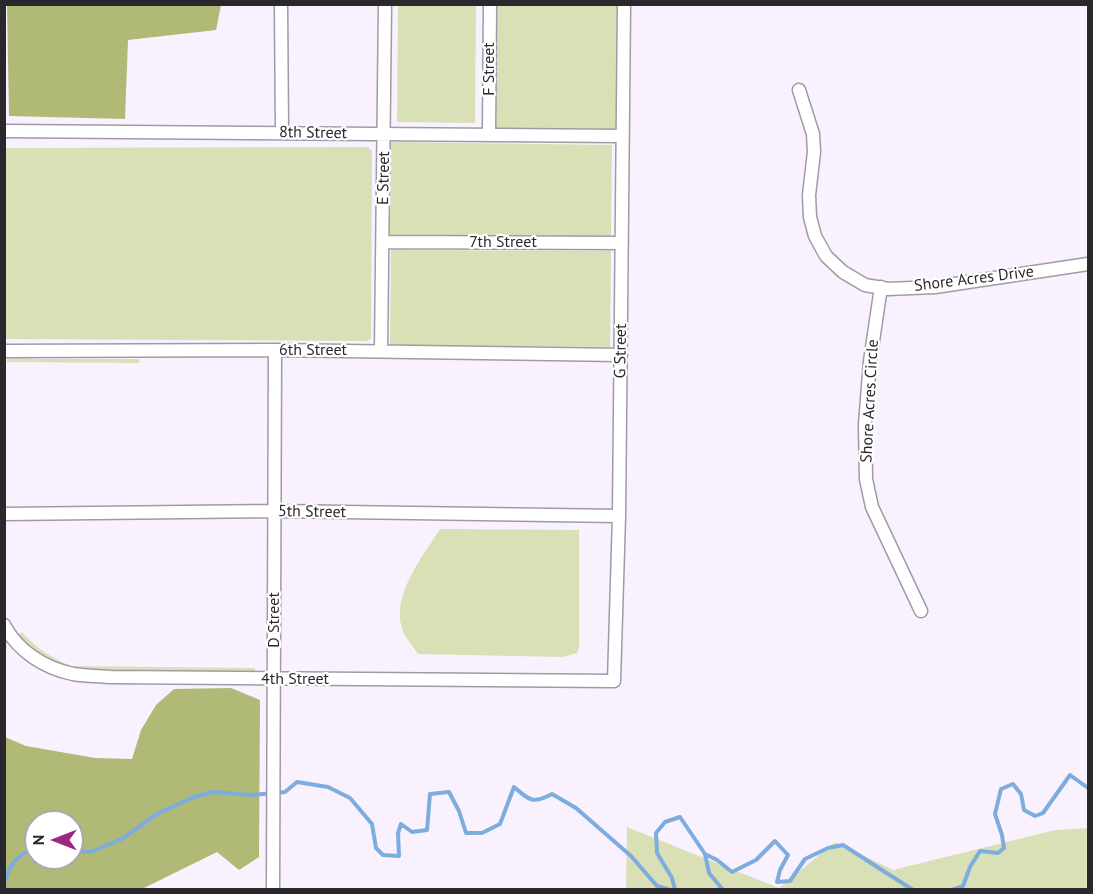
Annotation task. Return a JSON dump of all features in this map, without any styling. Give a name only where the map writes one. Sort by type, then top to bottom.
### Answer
[{"type":"street","points":[[281,4],[282,132]]},
{"type":"street","name":"E Street","points":[[381,351],[385,4]]},
{"type":"street","name":"F Street","points":[[489,134],[490,4]]},
{"type":"street","name":"G Street","points":[[597,681],[614,681],[619,516],[624,4]]},
{"type":"street","name":"Shore Acres Drive","points":[[799,90],[813,134],[810,217],[815,236],[826,256],[843,272],[865,285],[888,289],[935,287],[1089,264]]},
{"type":"street","name":"8th Street","points":[[4,131],[622,136]]},
{"type":"street","name":"7th Street","points":[[384,242],[622,243]]},
{"type":"street","name":"Shore Acres Circle","points":[[881,288],[870,361],[865,424],[866,479],[872,507],[921,611]]},
{"type":"street","name":"6th Street","points":[[4,351],[275,350],[621,355]]},
{"type":"street","name":"D Street","points":[[273,890],[275,350]]},
{"type":"street","name":"5th Street","points":[[4,514],[274,511],[619,516]]},
{"type":"street","name":"4th Street","points":[[6,628],[22,649],[37,660],[73,674],[111,677],[597,681]]},
{"type":"green space","points":[[7,4],[221,5],[216,30],[128,40],[125,119],[9,116]]},
{"type":"green space","points":[[398,5],[476,5],[475,123],[397,122]]},
{"type":"green space","points":[[497,5],[618,5],[617,131],[496,130]]},
{"type":"green space","points":[[391,142],[612,145],[611,238],[390,235]]},
{"type":"green space","points":[[368,147],[372,151],[371,338],[368,341],[7,339],[5,336],[5,148]]},
{"type":"green space","points":[[391,250],[611,251],[610,347],[390,345]]},
{"type":"green space","points":[[7,359],[139,359],[139,363],[7,362]]},
{"type":"green space","points":[[440,529],[579,530],[579,648],[577,653],[563,657],[418,654],[405,635],[400,608],[403,594],[416,566]]},
{"type":"green space","points":[[22,632],[44,652],[71,666],[255,668],[255,672],[90,672],[60,667],[40,656],[24,642],[18,635]]},
{"type":"green space","points":[[231,688],[260,700],[259,857],[239,870],[217,852],[142,889],[5,889],[5,737],[26,746],[95,758],[132,759],[141,730],[156,705],[174,689]]},
{"type":"green space","points":[[627,827],[779,888],[835,842],[893,870],[1055,830],[1088,828],[1088,889],[626,889]]},
{"type":"waterway","points":[[952,890],[963,886],[970,867],[980,851],[998,853],[1004,848],[995,814],[1001,789],[1013,784],[1021,794],[1024,810],[1035,816],[1043,813],[1070,775],[1088,788]]},
{"type":"waterway","points":[[84,852],[90,852],[122,839],[157,814],[194,797],[212,792],[252,795],[285,792],[297,782],[328,787],[350,798],[372,824],[376,848],[383,855],[399,856],[398,833],[401,824],[412,832],[427,830],[430,794],[449,792],[459,811],[466,833],[482,833],[500,824],[514,787],[532,800],[552,794],[576,808],[631,856],[657,886],[671,890]]},
{"type":"waterway","points":[[675,890],[672,878],[657,853],[656,833],[665,822],[680,817],[705,854],[709,873],[723,890]]},
{"type":"waterway","points":[[705,854],[732,872],[756,860],[775,841],[788,855],[777,882],[790,881],[805,859],[828,848],[843,845],[913,890]]},
{"type":"waterway","points":[[4,882],[9,870],[24,853]]},
{"type":"waterway","points":[[4,886],[7,890]]}]
